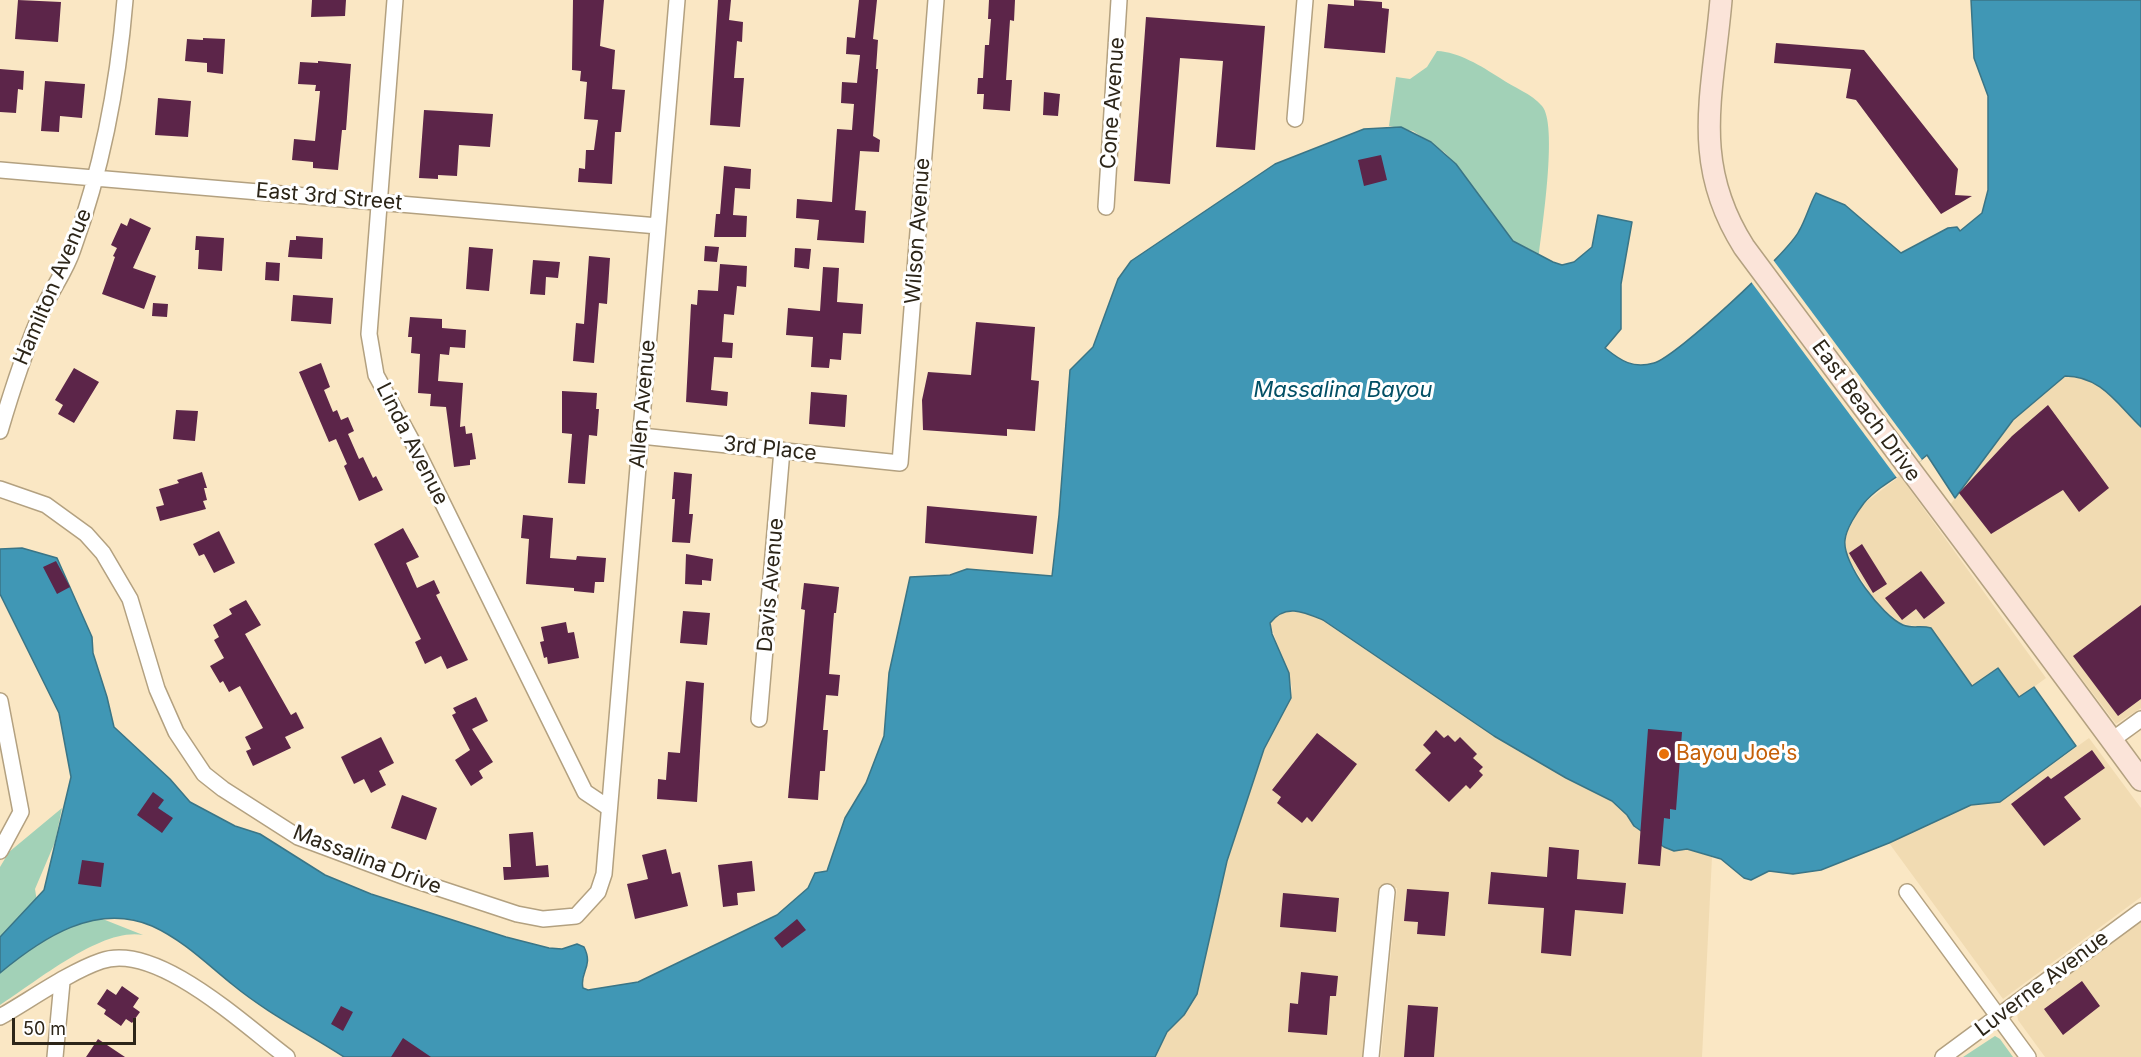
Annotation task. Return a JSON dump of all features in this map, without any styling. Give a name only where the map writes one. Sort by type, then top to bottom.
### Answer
[{"type":"street","name":"Hamilton Avenue","points":[[0,431],[17,374],[43,309],[72,253],[97,177],[113,98],[125,0]]},
{"type":"street","name":"Linda Avenue","points":[[395,0],[369,334],[376,375],[413,442],[585,792],[609,808]]},
{"type":"street","name":"Allen Avenue","points":[[609,808],[677,0]]},
{"type":"street","name":"Wilson Avenue","points":[[900,463],[936,0]]},
{"type":"street","name":"Cone Avenue","points":[[1106,207],[1119,0]]},
{"type":"street","points":[[1294,119],[1305,0]]},
{"type":"street","name":"East Beach Drive","points":[[1721,0],[1709,123],[1710,163],[1726,216],[1758,265],[2141,780]]},
{"type":"street","name":"East 3rd Street","points":[[0,170],[658,226]]},
{"type":"street","name":"3rd Place","points":[[641,436],[900,463]]},
{"type":"street","name":"Davis Avenue","points":[[759,719],[782,450]]},
{"type":"street","name":"Massalina Drive","points":[[0,489],[46,505],[86,534],[103,553],[130,599],[157,690],[176,732],[204,774],[298,837],[408,878],[517,914],[543,919],[576,916],[598,892],[604,874],[609,808]]},
{"type":"street","points":[[0,701],[21,812],[0,851]]},
{"type":"street","points":[[2112,740],[2141,719]]},
{"type":"street","points":[[1371,1057],[1387,892]]},
{"type":"street","points":[[1907,892],[2028,1057]]},
{"type":"street","name":"Luverne Avenue","points":[[1943,1057],[2141,911]]},
{"type":"street","points":[[0,1017],[102,960],[125,957],[153,963],[179,977],[287,1057]]},
{"type":"street","points":[[55,1057],[62,982]]},
{"type":"shaded area","points":[[2065,376],[2083,376],[2099,385],[2141,427],[2141,708],[2116,724],[1950,505],[2013,420]]},
{"type":"shaded area","points":[[1900,476],[2046,678],[2019,698],[1972,686],[1931,628],[1901,624],[1876,602],[1847,557],[1845,536],[1862,505]]},
{"type":"shaded area","points":[[1291,610],[1302,611],[1322,620],[1494,736],[1566,778],[1612,801],[1627,815],[1634,827],[1674,851],[1687,849],[1712,857],[1702,1057],[1381,1057],[1397,888],[1380,886],[1363,1057],[1155,1057],[1167,1032],[1184,1015],[1197,994],[1227,861],[1264,749],[1291,698],[1292,687],[1270,623],[1275,617]]},
{"type":"shaded area","points":[[2089,738],[2141,808],[2141,897],[2003,999],[1889,843],[1971,805],[2000,802]]},
{"type":"shaded area","points":[[2141,922],[2141,1057],[2045,1057],[2018,1020],[2017,1014]]},
{"type":"green space","points":[[1437,51],[1453,54],[1478,64],[1528,94],[1542,106],[1547,116],[1549,154],[1539,254],[1513,241],[1456,164],[1444,152],[1413,131],[1389,126],[1396,77],[1410,79],[1427,67]]},
{"type":"green space","points":[[62,808],[55,842],[35,889],[38,908],[90,914],[143,935],[126,935],[108,939],[89,948],[0,1005],[0,867],[9,852]]},
{"type":"green space","points":[[1995,1036],[2000,1039],[2013,1057],[1963,1057]]},
{"type":"water","name":"Massalina Bayou","points":[[1971,0],[2141,0],[2141,427],[2099,386],[2078,377],[2065,376],[2013,420],[1955,498],[1927,455],[1871,496],[1852,521],[1845,540],[1846,550],[1856,575],[1894,620],[1910,627],[1931,628],[1972,686],[1998,668],[2019,697],[2034,687],[2076,746],[2000,802],[1971,805],[1889,843],[1821,870],[1793,874],[1769,871],[1751,880],[1744,878],[1721,859],[1687,849],[1674,851],[1664,847],[1634,826],[1627,815],[1612,801],[1566,778],[1494,736],[1323,620],[1302,612],[1288,611],[1270,623],[1272,634],[1289,673],[1291,698],[1264,749],[1227,861],[1197,994],[1184,1015],[1167,1032],[1155,1057],[344,1057],[259,1005],[174,938],[152,926],[131,920],[111,918],[90,921],[52,936],[0,973],[0,937],[44,890],[71,777],[59,713],[0,594],[0,549],[22,548],[57,558],[92,637],[93,653],[114,727],[170,779],[190,802],[235,826],[260,834],[325,875],[371,894],[506,937],[549,948],[562,949],[577,944],[584,947],[588,960],[582,982],[583,988],[588,990],[638,982],[777,915],[808,888],[815,873],[827,871],[845,818],[866,783],[884,736],[889,673],[910,577],[950,575],[967,569],[1052,576],[1070,370],[1093,347],[1118,279],[1131,261],[1275,164],[1364,129],[1401,127],[1431,142],[1456,164],[1513,241],[1553,262],[1562,265],[1574,262],[1592,247],[1598,215],[1632,222],[1621,284],[1621,329],[1605,348],[1628,363],[1647,365],[1654,363],[1685,343],[1775,260],[1799,231],[1816,193],[1845,205],[1901,253],[1948,228],[1957,227],[1960,231],[1982,213],[1988,190],[1988,96],[1974,58]]},
{"type":"pier","points":[[1771,257],[1922,460],[1897,478],[1749,279]]},
{"type":"building","points":[[18,0],[61,2],[58,42],[15,39]]},
{"type":"building","points":[[312,0],[346,0],[345,16],[311,17]]},
{"type":"building","points":[[573,0],[604,0],[600,46],[615,50],[612,89],[625,90],[621,132],[615,132],[612,184],[578,182],[579,168],[585,169],[586,150],[594,150],[598,120],[584,119],[587,82],[580,81],[581,71],[572,70]]},
{"type":"building","points":[[718,0],[731,0],[729,20],[743,22],[742,42],[737,41],[734,78],[744,78],[740,127],[710,125]]},
{"type":"building","points":[[859,0],[877,0],[873,39],[878,40],[873,136],[880,140],[879,152],[860,151],[855,210],[866,211],[864,243],[817,240],[819,220],[796,218],[797,199],[832,202],[837,129],[852,130],[854,104],[841,103],[842,82],[857,83],[860,55],[846,54],[847,37],[855,38]]},
{"type":"building","points":[[989,0],[1015,0],[1014,21],[1010,20],[1006,80],[1012,80],[1010,111],[983,109],[984,94],[977,94],[978,78],[983,78],[985,45],[989,45],[991,19],[988,19]]},
{"type":"building","points":[[1354,0],[1382,2],[1382,8],[1389,9],[1385,53],[1324,48],[1328,4],[1354,6]]},
{"type":"building","points":[[1146,17],[1265,26],[1255,150],[1216,147],[1223,61],[1180,58],[1170,184],[1134,181]]},
{"type":"building","points":[[203,38],[225,39],[223,74],[207,72],[207,63],[185,61],[187,39],[203,40]]},
{"type":"building","points":[[1776,43],[1864,50],[1958,169],[1955,195],[1972,196],[1941,214],[1856,100],[1846,98],[1851,69],[1774,63]]},
{"type":"building","points":[[318,61],[351,64],[346,130],[342,130],[338,170],[313,168],[313,162],[292,160],[294,139],[315,141],[320,91],[315,91],[316,85],[298,84],[300,62],[318,63]]},
{"type":"building","points":[[0,69],[24,71],[23,90],[18,89],[16,113],[0,112]]},
{"type":"building","points":[[45,81],[85,84],[82,118],[60,116],[59,132],[41,131]]},
{"type":"building","points":[[1044,92],[1060,94],[1058,116],[1043,115]]},
{"type":"building","points":[[158,98],[191,101],[188,137],[155,135]]},
{"type":"building","points":[[424,110],[493,114],[490,147],[459,145],[457,176],[438,175],[438,179],[419,178]]},
{"type":"building","points":[[1381,155],[1387,180],[1364,186],[1358,160]]},
{"type":"building","points":[[724,166],[751,169],[750,189],[735,188],[733,215],[747,216],[746,237],[714,237],[716,214],[720,214]]},
{"type":"building","points":[[130,218],[151,228],[133,268],[156,276],[144,309],[102,294],[117,248],[111,245],[121,223],[127,226]]},
{"type":"building","points":[[196,236],[224,238],[222,271],[198,269],[199,250],[195,250]]},
{"type":"building","points":[[296,236],[323,238],[322,259],[288,257],[290,240],[296,240]]},
{"type":"building","points":[[705,246],[719,247],[717,262],[704,261]]},
{"type":"building","points":[[469,247],[493,249],[489,291],[466,289]]},
{"type":"building","points":[[795,248],[811,249],[809,269],[794,267]]},
{"type":"building","points":[[589,256],[610,258],[607,304],[599,303],[594,363],[573,361],[576,323],[584,324]]},
{"type":"building","points":[[533,260],[560,262],[558,278],[546,277],[545,295],[530,294]]},
{"type":"building","points":[[266,262],[280,263],[279,281],[265,280]]},
{"type":"building","points":[[720,264],[747,266],[746,287],[737,286],[734,315],[724,314],[722,342],[733,343],[732,358],[714,357],[711,390],[728,392],[727,406],[686,402],[691,304],[697,305],[698,290],[718,291]]},
{"type":"building","points":[[823,267],[839,268],[837,302],[863,304],[861,334],[843,333],[841,360],[830,359],[829,368],[811,367],[813,337],[786,335],[788,308],[820,311]]},
{"type":"building","points":[[293,295],[333,298],[331,324],[291,321]]},
{"type":"building","points":[[153,303],[168,304],[167,317],[152,316]]},
{"type":"building","points":[[410,317],[442,319],[442,328],[466,330],[465,348],[450,347],[449,355],[440,354],[438,381],[463,383],[460,427],[465,426],[466,434],[472,433],[476,459],[470,460],[470,465],[454,467],[446,407],[430,406],[431,394],[418,393],[420,354],[411,353],[412,337],[408,337]]},
{"type":"building","points":[[976,322],[1035,327],[1031,380],[1039,381],[1035,431],[1007,429],[1007,436],[923,430],[922,400],[928,372],[971,375]]},
{"type":"building","points":[[321,363],[330,387],[324,390],[333,412],[337,410],[341,420],[348,417],[354,431],[348,434],[359,459],[363,457],[373,478],[376,476],[383,490],[359,501],[344,466],[347,464],[336,439],[329,442],[299,372]]},
{"type":"building","points":[[74,368],[99,382],[74,423],[58,414],[63,405],[55,400]]},
{"type":"building","points":[[562,391],[597,393],[596,409],[599,409],[597,436],[589,435],[585,484],[568,483],[572,434],[562,433]]},
{"type":"building","points":[[811,392],[847,395],[845,427],[809,424]]},
{"type":"building","points":[[2048,405],[2109,488],[2079,512],[2063,490],[1991,534],[1959,493],[2012,436]]},
{"type":"building","points":[[176,410],[198,411],[195,441],[173,439]]},
{"type":"building","points":[[202,472],[207,488],[204,488],[207,500],[203,501],[206,509],[160,521],[156,507],[164,505],[159,489]]},
{"type":"building","points":[[674,472],[692,474],[689,514],[693,514],[690,543],[672,542]]},
{"type":"building","points":[[927,506],[1037,516],[1033,554],[925,543]]},
{"type":"building","points":[[523,515],[553,518],[550,558],[576,560],[577,556],[606,558],[604,582],[595,582],[594,593],[574,591],[574,588],[526,584],[529,539],[521,538]]},
{"type":"building","points":[[403,528],[419,557],[406,563],[417,588],[434,580],[440,593],[436,595],[468,660],[447,669],[441,656],[425,664],[415,642],[421,639],[374,544]]},
{"type":"building","points":[[219,531],[235,563],[214,573],[204,554],[199,556],[193,544]]},
{"type":"building","points":[[1862,544],[1887,584],[1873,593],[1849,553]]},
{"type":"building","points":[[686,554],[713,559],[711,581],[702,580],[702,585],[685,584]]},
{"type":"building","points":[[56,561],[70,587],[57,594],[43,567]]},
{"type":"building","points":[[1921,571],[1945,603],[1924,619],[1916,609],[1902,620],[1885,598]]},
{"type":"building","points":[[804,583],[839,587],[836,613],[834,613],[829,674],[840,675],[838,696],[826,695],[823,730],[828,730],[825,771],[820,771],[818,800],[788,798],[805,610],[801,609]]},
{"type":"building","points":[[246,600],[261,625],[245,634],[291,715],[296,712],[304,728],[285,737],[291,748],[253,766],[246,751],[251,749],[245,737],[263,728],[240,686],[229,692],[223,681],[220,683],[210,666],[224,658],[214,640],[219,637],[213,625],[232,614],[229,609]]},
{"type":"building","points":[[2141,605],[2141,699],[2118,716],[2073,656]]},
{"type":"building","points":[[683,611],[710,613],[707,645],[680,643]]},
{"type":"building","points":[[566,622],[568,633],[574,632],[579,658],[548,664],[540,642],[544,641],[541,627]]},
{"type":"building","points":[[686,681],[704,683],[697,802],[657,799],[658,779],[666,780],[668,752],[680,753]]},
{"type":"building","points":[[476,697],[488,721],[472,729],[493,762],[479,771],[483,778],[471,786],[455,760],[470,750],[452,715],[456,713],[453,708]]},
{"type":"building","points":[[1648,729],[1682,732],[1676,810],[1670,809],[1670,819],[1664,818],[1660,866],[1638,864]]},
{"type":"building","points":[[1436,730],[1444,738],[1448,735],[1455,742],[1460,737],[1477,754],[1473,758],[1483,767],[1479,771],[1483,775],[1470,789],[1466,785],[1449,802],[1415,770],[1431,753],[1423,745]]},
{"type":"building","points":[[1317,733],[1357,764],[1312,822],[1307,817],[1302,823],[1277,803],[1281,797],[1272,790]]},
{"type":"building","points":[[381,737],[394,763],[379,771],[386,785],[371,793],[364,779],[354,784],[341,757]]},
{"type":"building","points":[[2092,750],[2105,768],[2064,797],[2081,819],[2044,846],[2011,804],[2048,776],[2051,779]]},
{"type":"building","points":[[153,792],[164,800],[158,808],[173,818],[162,833],[137,815]]},
{"type":"building","points":[[402,795],[437,808],[426,840],[391,828]]},
{"type":"building","points":[[533,832],[536,866],[548,865],[549,877],[504,880],[503,867],[511,867],[509,834]]},
{"type":"building","points":[[1549,847],[1579,850],[1577,879],[1626,883],[1623,914],[1575,910],[1571,956],[1541,953],[1544,908],[1488,904],[1491,872],[1547,877]]},
{"type":"building","points":[[666,849],[672,874],[680,872],[688,906],[635,919],[627,884],[648,879],[642,855]]},
{"type":"building","points":[[82,860],[104,863],[101,887],[78,884]]},
{"type":"building","points":[[752,861],[755,891],[737,893],[738,905],[723,907],[718,865]]},
{"type":"building","points":[[1407,889],[1449,892],[1445,936],[1417,934],[1418,922],[1404,921]]},
{"type":"building","points":[[1283,893],[1339,898],[1336,932],[1280,927]]},
{"type":"building","points":[[797,919],[806,930],[782,948],[774,938]]},
{"type":"building","points":[[1301,972],[1338,976],[1336,996],[1330,996],[1327,1035],[1288,1032],[1290,1003],[1298,1004]]},
{"type":"building","points":[[2082,981],[2100,1006],[2063,1035],[2044,1009]]},
{"type":"building","points":[[122,986],[139,998],[133,1007],[140,1012],[132,1023],[126,1019],[121,1026],[104,1014],[106,1010],[97,1004],[107,989],[116,995]]},
{"type":"building","points":[[1408,1005],[1438,1007],[1434,1057],[1404,1057]]},
{"type":"building","points":[[341,1006],[353,1012],[343,1031],[331,1024]]},
{"type":"building","points":[[403,1038],[431,1057],[391,1057]]},
{"type":"building","points":[[98,1039],[125,1057],[86,1057]]},
{"type":"place","name":"Bayou Joe's","points":[[1664,754]]}]
